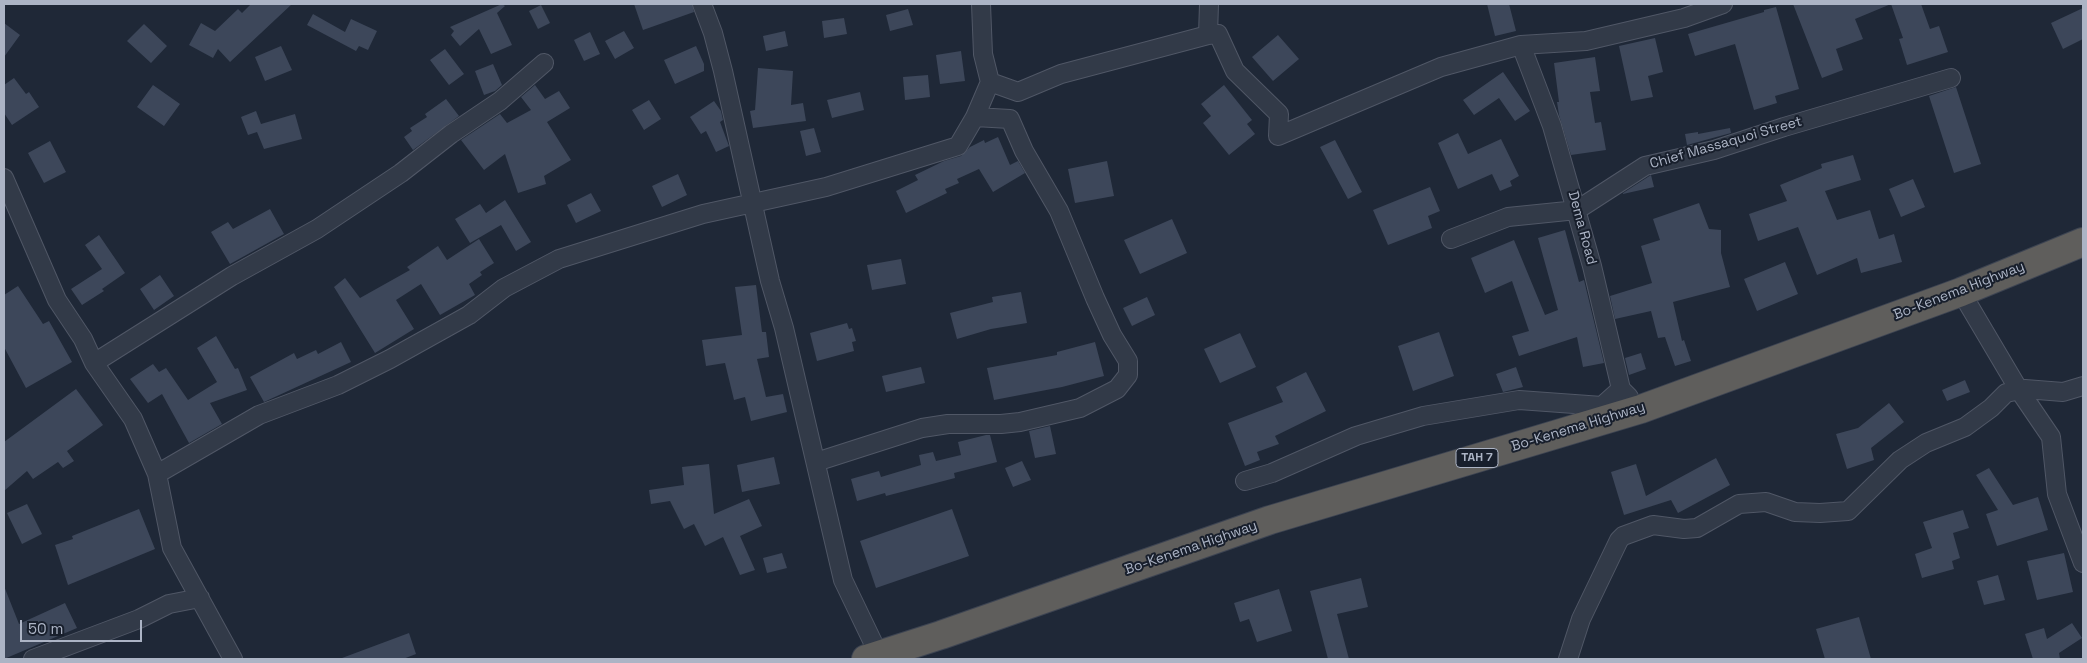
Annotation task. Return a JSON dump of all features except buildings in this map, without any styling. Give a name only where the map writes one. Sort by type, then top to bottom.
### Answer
[{"type":"highway","name":"Bo-Kenema Highway","points":[[872,657],[941,635],[1270,520],[1641,408],[1962,292],[2083,242]]},
{"type":"street","points":[[702,4],[713,33],[723,71],[843,580],[872,657]]},
{"type":"street","points":[[157,474],[259,415],[338,385],[390,359],[469,315],[504,288],[559,259],[703,214],[826,187],[958,146],[975,117],[990,82],[983,54],[981,4]]},
{"type":"street","points":[[1208,35],[1209,4]]},
{"type":"street","points":[[990,82],[1018,92],[1061,74],[1218,34],[1235,71],[1279,114],[1278,136],[1441,67],[1521,45],[1586,41],[1684,18],[1723,4]]},
{"type":"street","name":"Dema Road","points":[[1521,45],[1552,126],[1577,210],[1621,389]]},
{"type":"street","points":[[94,363],[232,276],[317,229],[401,173],[451,134],[500,101],[544,63]]},
{"type":"street","name":"Chief Massaquoi Street","points":[[1451,239],[1508,217],[1577,210],[1645,166],[1714,150],[1794,124],[1951,78]]},
{"type":"street","points":[[816,462],[922,428],[948,424],[1020,422],[1080,408],[1117,389],[1128,375],[1128,361],[1112,335],[1059,211],[1024,151],[1010,119],[1018,92]]},
{"type":"street","points":[[975,117],[1010,119]]},
{"type":"street","points":[[4,178],[57,300],[83,338],[94,363],[133,419],[157,474],[172,548],[233,659]]},
{"type":"street","points":[[1962,292],[2020,390],[2051,437],[2058,494],[2083,563]]},
{"type":"street","points":[[1568,659],[1581,619],[1619,540],[1623,536],[1653,525],[1697,528],[1740,504],[1766,502],[1795,512],[1848,511],[1900,460],[1926,443],[1965,427],[2006,393],[2020,390],[2062,392],[2083,386]]},
{"type":"street","points":[[1245,481],[1272,473],[1356,436],[1422,416],[1519,400],[1602,406],[1621,389],[1641,408]]},
{"type":"street","points":[[33,659],[139,619],[169,604],[200,598]]}]
